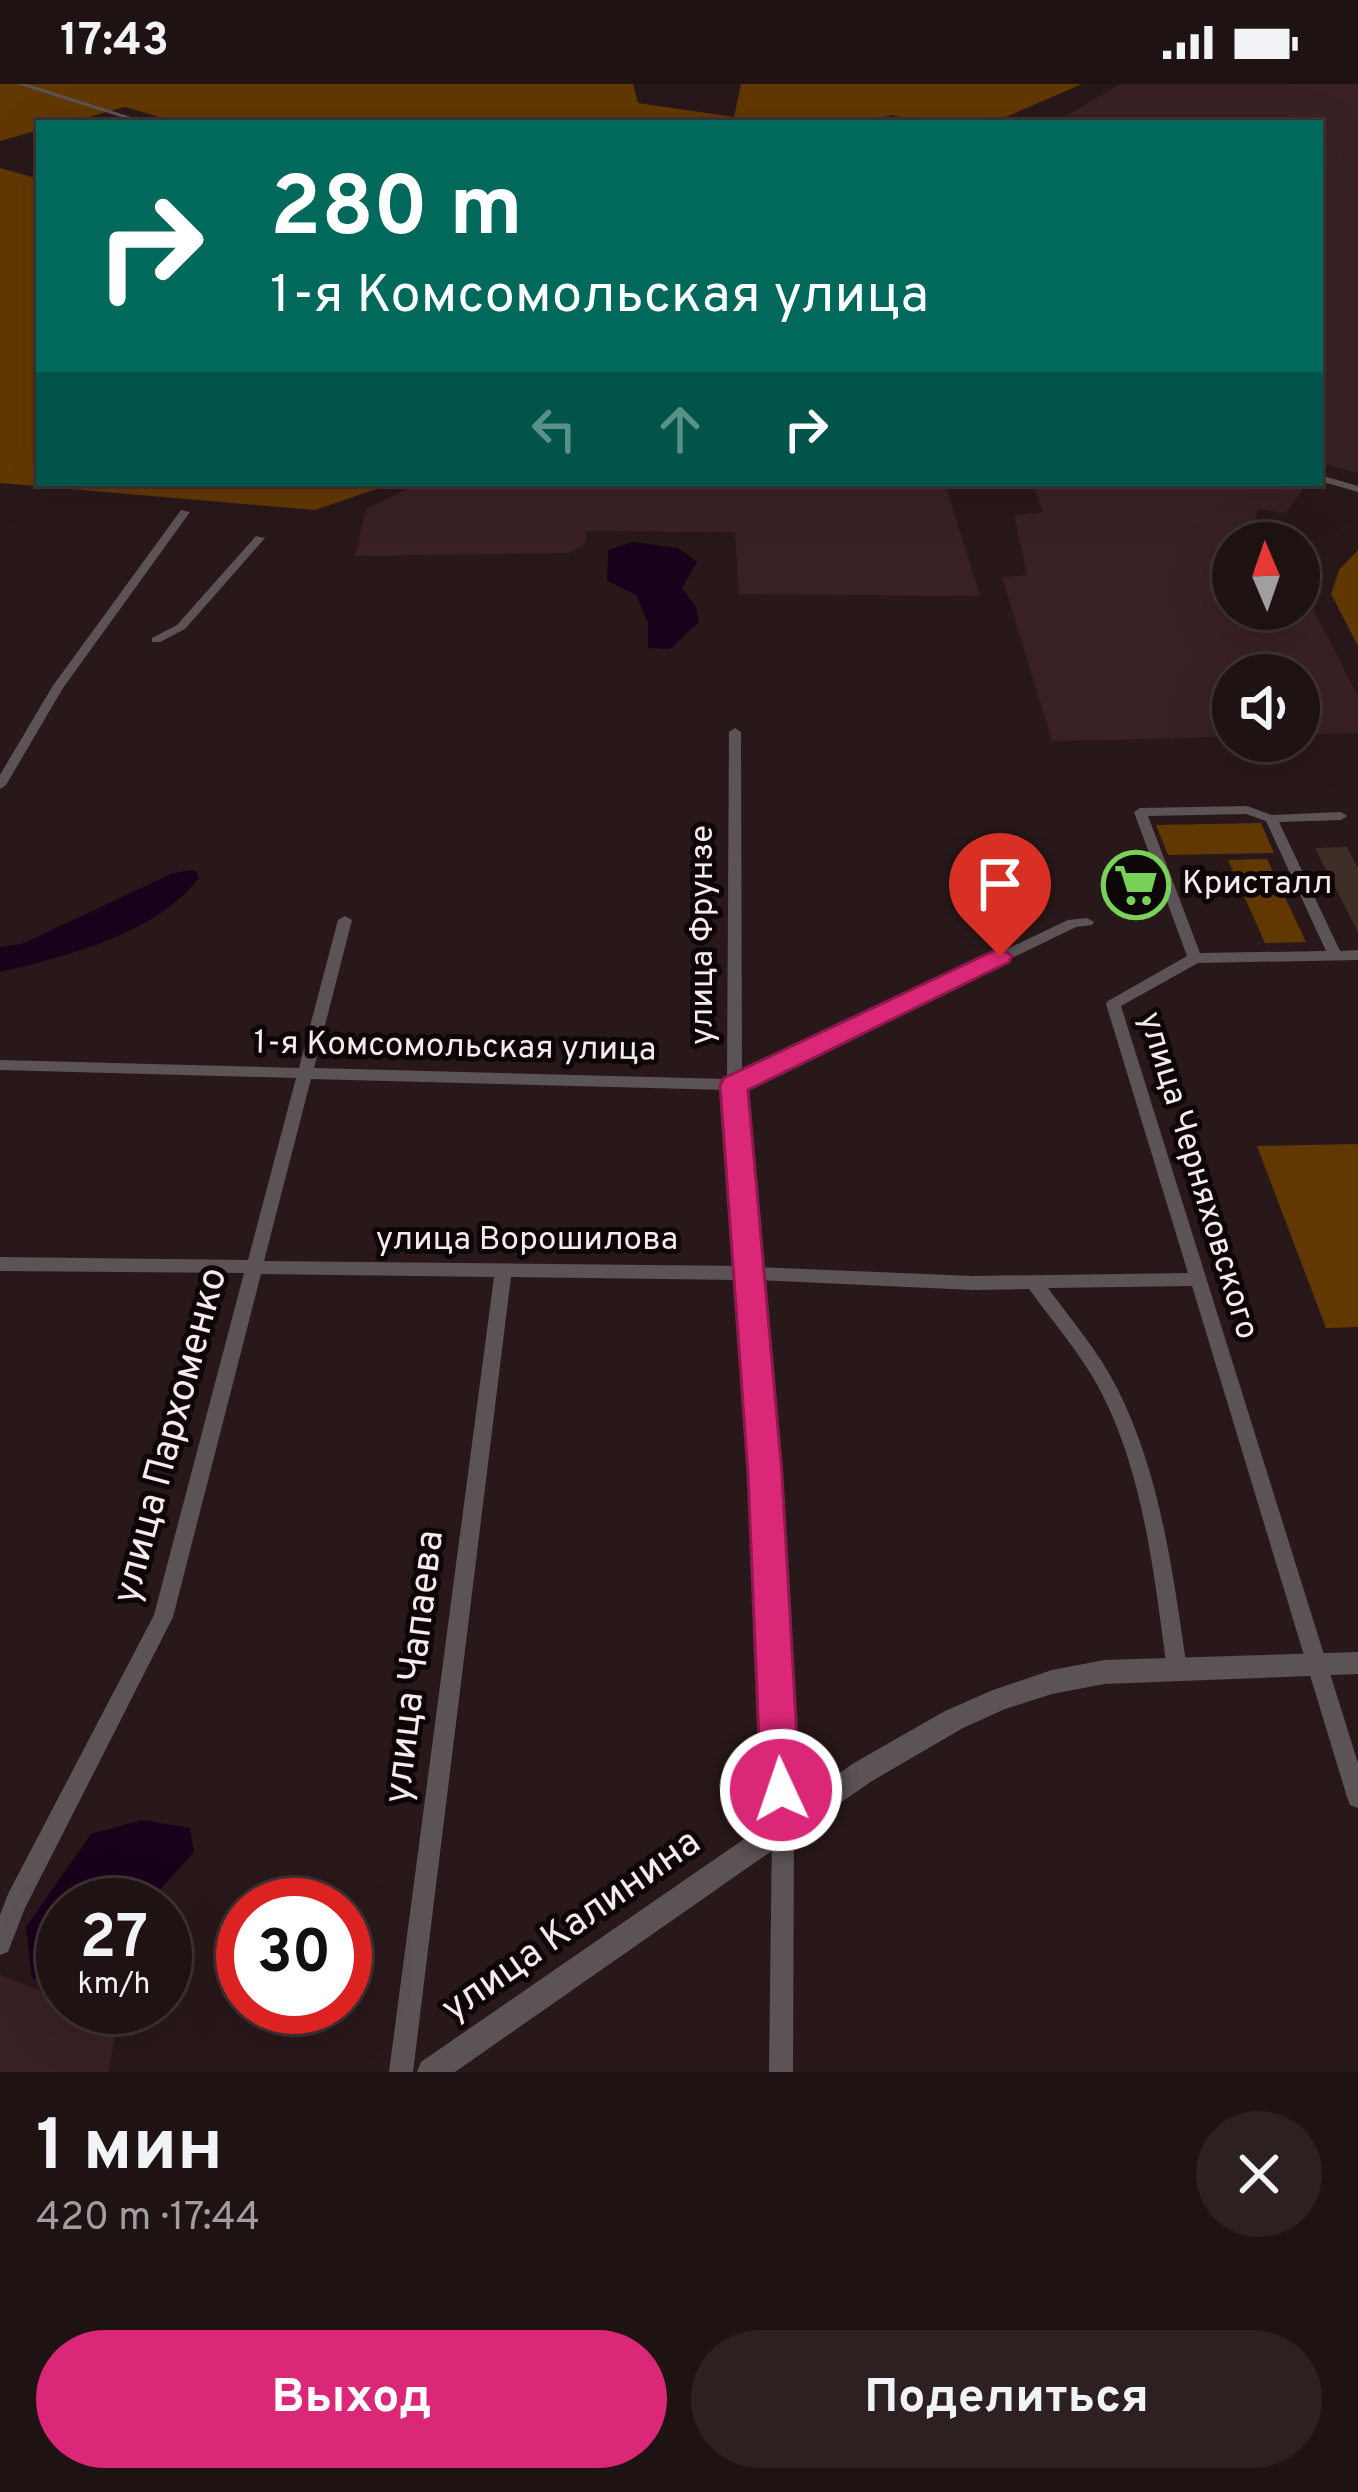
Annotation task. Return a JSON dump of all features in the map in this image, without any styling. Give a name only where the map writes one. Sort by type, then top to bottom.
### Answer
[{"type":"street","points":[[20,84],[137,120]]},
{"type":"street","points":[[1323,479],[1358,489]]},
{"type":"street","points":[[0,785],[58,687],[185,512]]},
{"type":"street","points":[[156,640],[182,627],[260,538]]},
{"type":"street","name":"улица Фрунзе","points":[[735,732],[734,1085],[765,1474],[783,1829],[781,2072]]},
{"type":"street","points":[[1341,816],[1271,819],[1246,810],[1140,812],[1195,958],[1358,955]]},
{"type":"street","points":[[1271,819],[1334,953]]},
{"type":"street","name":"улица Пархоменко","points":[[0,1944],[16,1902],[163,1617],[250,1268],[345,920]]},
{"type":"street","name":"1-я Комсомольская улица","points":[[0,1065],[734,1085],[1073,922],[1088,922]]},
{"type":"street","name":"улица Черняховского","points":[[1195,958],[1113,1004],[1358,1797]]},
{"type":"street","name":"улица Ворошилова","points":[[0,1264],[746,1273],[1034,1282],[1197,1280]]},
{"type":"street","name":"улица Чапаева","points":[[400,2072],[503,1272]]},
{"type":"street","points":[[1034,1282],[1108,1388],[1130,1442],[1164,1577],[1178,1670]]},
{"type":"street","name":"улица Калинина","points":[[431,2072],[900,1749],[992,1700],[1070,1676],[1358,1664]]},
{"type":"shaded area","points":[[0,84],[633,84],[638,103],[734,117],[741,84],[1082,84],[999,120],[906,120],[893,115],[867,120],[170,120],[125,107],[77,120],[36,120],[36,131],[0,141]]},
{"type":"shaded area","points":[[1120,84],[1358,84],[1358,473],[1323,464],[1323,120],[1061,119]]},
{"type":"shaded area","points":[[0,168],[36,178],[36,486],[385,486],[315,510],[0,483]]},
{"type":"shaded area","points":[[413,486],[946,486],[980,596],[739,594],[735,532],[586,531],[585,544],[570,553],[355,556],[366,509]]},
{"type":"shaded area","points":[[1033,486],[1304,488],[1286,513],[1258,509],[1255,522],[1212,522],[1212,630],[1320,630],[1320,623],[1358,696],[1358,733],[1320,734],[1320,654],[1212,654],[1212,737],[1052,741],[1002,577],[1027,575],[1014,515],[1043,512]]},
{"type":"shaded area","points":[[633,542],[678,548],[697,562],[682,588],[696,607],[699,622],[670,649],[648,648],[648,623],[636,595],[607,581],[608,550]]},
{"type":"shaded area","points":[[1358,550],[1358,646],[1331,594],[1339,570]]},
{"type":"shaded area","points":[[1261,823],[1274,853],[1168,855],[1156,825]]},
{"type":"shaded area","points":[[1267,859],[1306,942],[1265,943],[1228,860]]},
{"type":"shaded area","points":[[195,870],[199,878],[181,897],[135,928],[81,950],[0,972],[0,947],[22,944],[173,873]]},
{"type":"shaded area","points":[[1358,1144],[1358,1327],[1326,1328],[1257,1146]]},
{"type":"shaded area","points":[[142,1820],[190,1828],[194,1852],[170,1878],[60,1878],[91,1834]]},
{"type":"shaded area","points":[[36,1913],[36,1979],[32,1978],[26,1927]]},
{"type":"shaded area","points":[[0,1975],[36,1989],[36,2034],[116,2034],[108,2072],[0,2072]]},
{"type":"building","points":[[1347,847],[1358,868],[1358,932],[1315,848]]},
{"type":"place","name":"Кристалл","points":[[1136,885]]},
{"type":"route","points":[[781,1790],[765,1474],[734,1085],[1000,956]]}]
